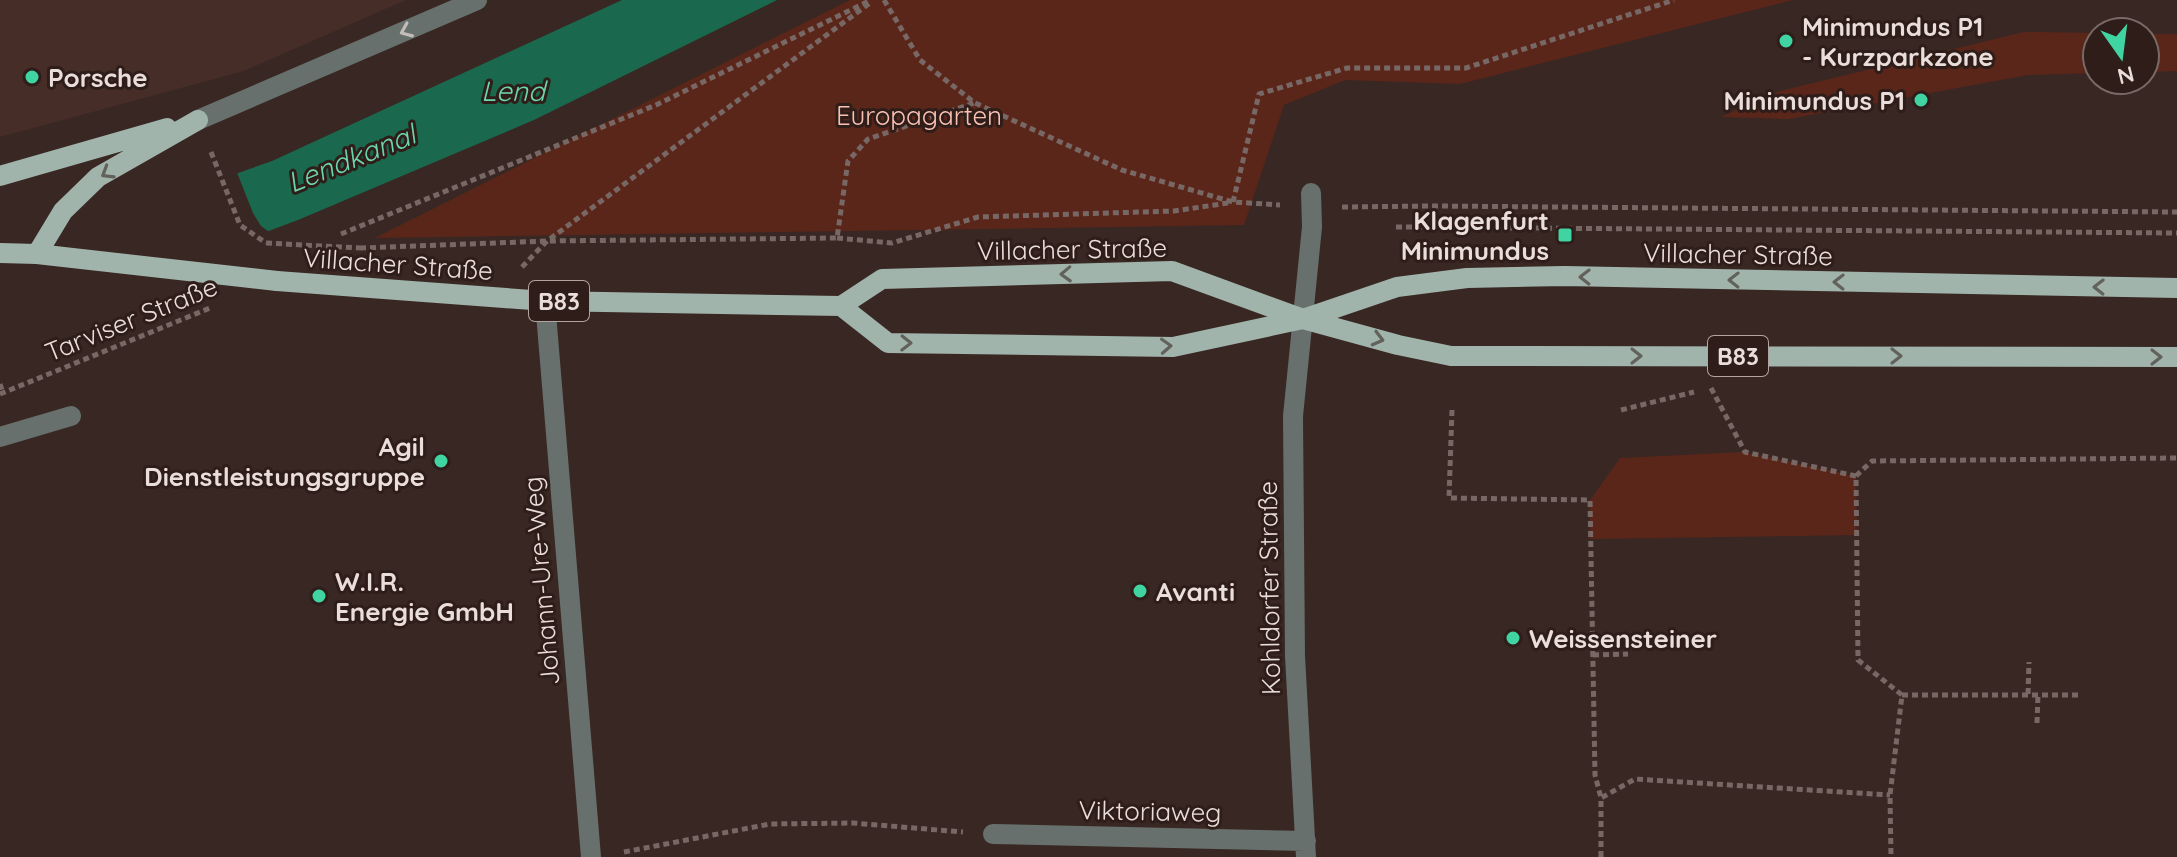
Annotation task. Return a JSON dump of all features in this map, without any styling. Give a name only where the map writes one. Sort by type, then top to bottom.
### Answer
[{"type":"main road","points":[[0,176],[198,120]]},
{"type":"main road","points":[[37,254],[63,211],[98,177],[198,120]]},
{"type":"main road","name":"Villacher Straße","points":[[0,253],[37,254],[277,281],[492,298],[841,306],[882,279],[1172,271],[1303,319],[1451,356],[2177,357]]},
{"type":"main road","name":"Villacher Straße","points":[[841,306],[888,343],[1173,347],[1303,319],[1397,287],[1467,278],[1565,276],[2177,288]]},
{"type":"street","points":[[198,120],[477,0]]},
{"type":"street","name":"Kohldorfer Straße","points":[[1306,849],[1295,656],[1293,416],[1312,200]]},
{"type":"street","name":"Johann-Ure-Weg","points":[[545,301],[601,856]]},
{"type":"street","points":[[0,437],[71,416]]},
{"type":"street","name":"Viktoriaweg","points":[[993,834],[1306,849]]},
{"type":"path","points":[[341,234],[656,105],[873,0]]},
{"type":"path","points":[[492,298],[547,241],[873,0]]},
{"type":"path","points":[[884,0],[920,60],[975,103],[1122,170],[1233,202]]},
{"type":"path","points":[[1233,202],[1259,94],[1347,68],[1466,68],[1674,0]]},
{"type":"path","points":[[837,238],[848,161],[868,139],[975,103]]},
{"type":"path","points":[[219,174],[240,225],[266,243],[360,248],[547,241],[837,238],[892,243],[978,217],[1174,211],[1233,202],[1312,200],[1433,206],[2177,212]]},
{"type":"path","points":[[1396,227],[2177,233]]},
{"type":"path","name":"Tarviser Straße","points":[[2,393],[223,303]]},
{"type":"path","points":[[0,384],[2,393]]},
{"type":"path","points":[[1621,410],[1711,388],[1745,452],[1856,476]]},
{"type":"path","points":[[1452,410],[1449,498],[1590,500],[1595,775],[1601,798],[1601,857]]},
{"type":"path","points":[[2081,695],[1902,695],[1858,660],[1856,476],[1872,461],[2177,458]]},
{"type":"path","points":[[1593,655],[1628,654]]},
{"type":"path","points":[[2028,694],[2029,662]]},
{"type":"path","points":[[1891,857],[1890,795],[1902,695]]},
{"type":"path","points":[[2037,723],[2038,695]]},
{"type":"path","points":[[1601,798],[1635,779],[1890,795]]},
{"type":"path","points":[[601,856],[770,824],[853,823],[993,834]]},
{"type":"shaded area","points":[[0,0],[406,0],[244,71],[0,137]]},
{"type":"green space","name":"Europagarten","points":[[850,0],[1793,0],[1460,84],[1345,80],[1284,105],[1244,225],[375,238]]},
{"type":"green space","points":[[2024,32],[2081,33],[2081,73],[2028,75],[1789,119],[1721,117],[1780,91]]},
{"type":"green space","points":[[2161,34],[2177,34],[2177,71],[2161,72]]},
{"type":"green space","points":[[1745,452],[1856,476],[1857,535],[1590,539],[1590,500],[1620,458]]},
{"type":"water","name":"Lend","points":[[622,0],[777,0],[534,120],[298,220],[0,332],[0,257],[272,161]]},
{"type":"pier","points":[[236,170],[253,213],[261,226],[272,234],[0,336],[0,253]]},
{"type":"place","name":"Minimundus P1 - Kurzparkzone","points":[[1786,41]]},
{"type":"place","name":"Porsche","points":[[32,77]]},
{"type":"place","name":"Minimundus P1","points":[[1921,100]]},
{"type":"place","name":"Klagenfurt Minimundus","points":[[1565,235]]},
{"type":"place","name":"Agil Dienstleistungsgruppe","points":[[441,461]]},
{"type":"place","name":"Avanti","points":[[1140,591]]},
{"type":"place","name":"W.I.R. Energie GmbH","points":[[319,596]]},
{"type":"place","name":"Weissensteiner","points":[[1513,638]]},
{"type":"water label","name":"Lendkanal","points":[[351,158]]}]
